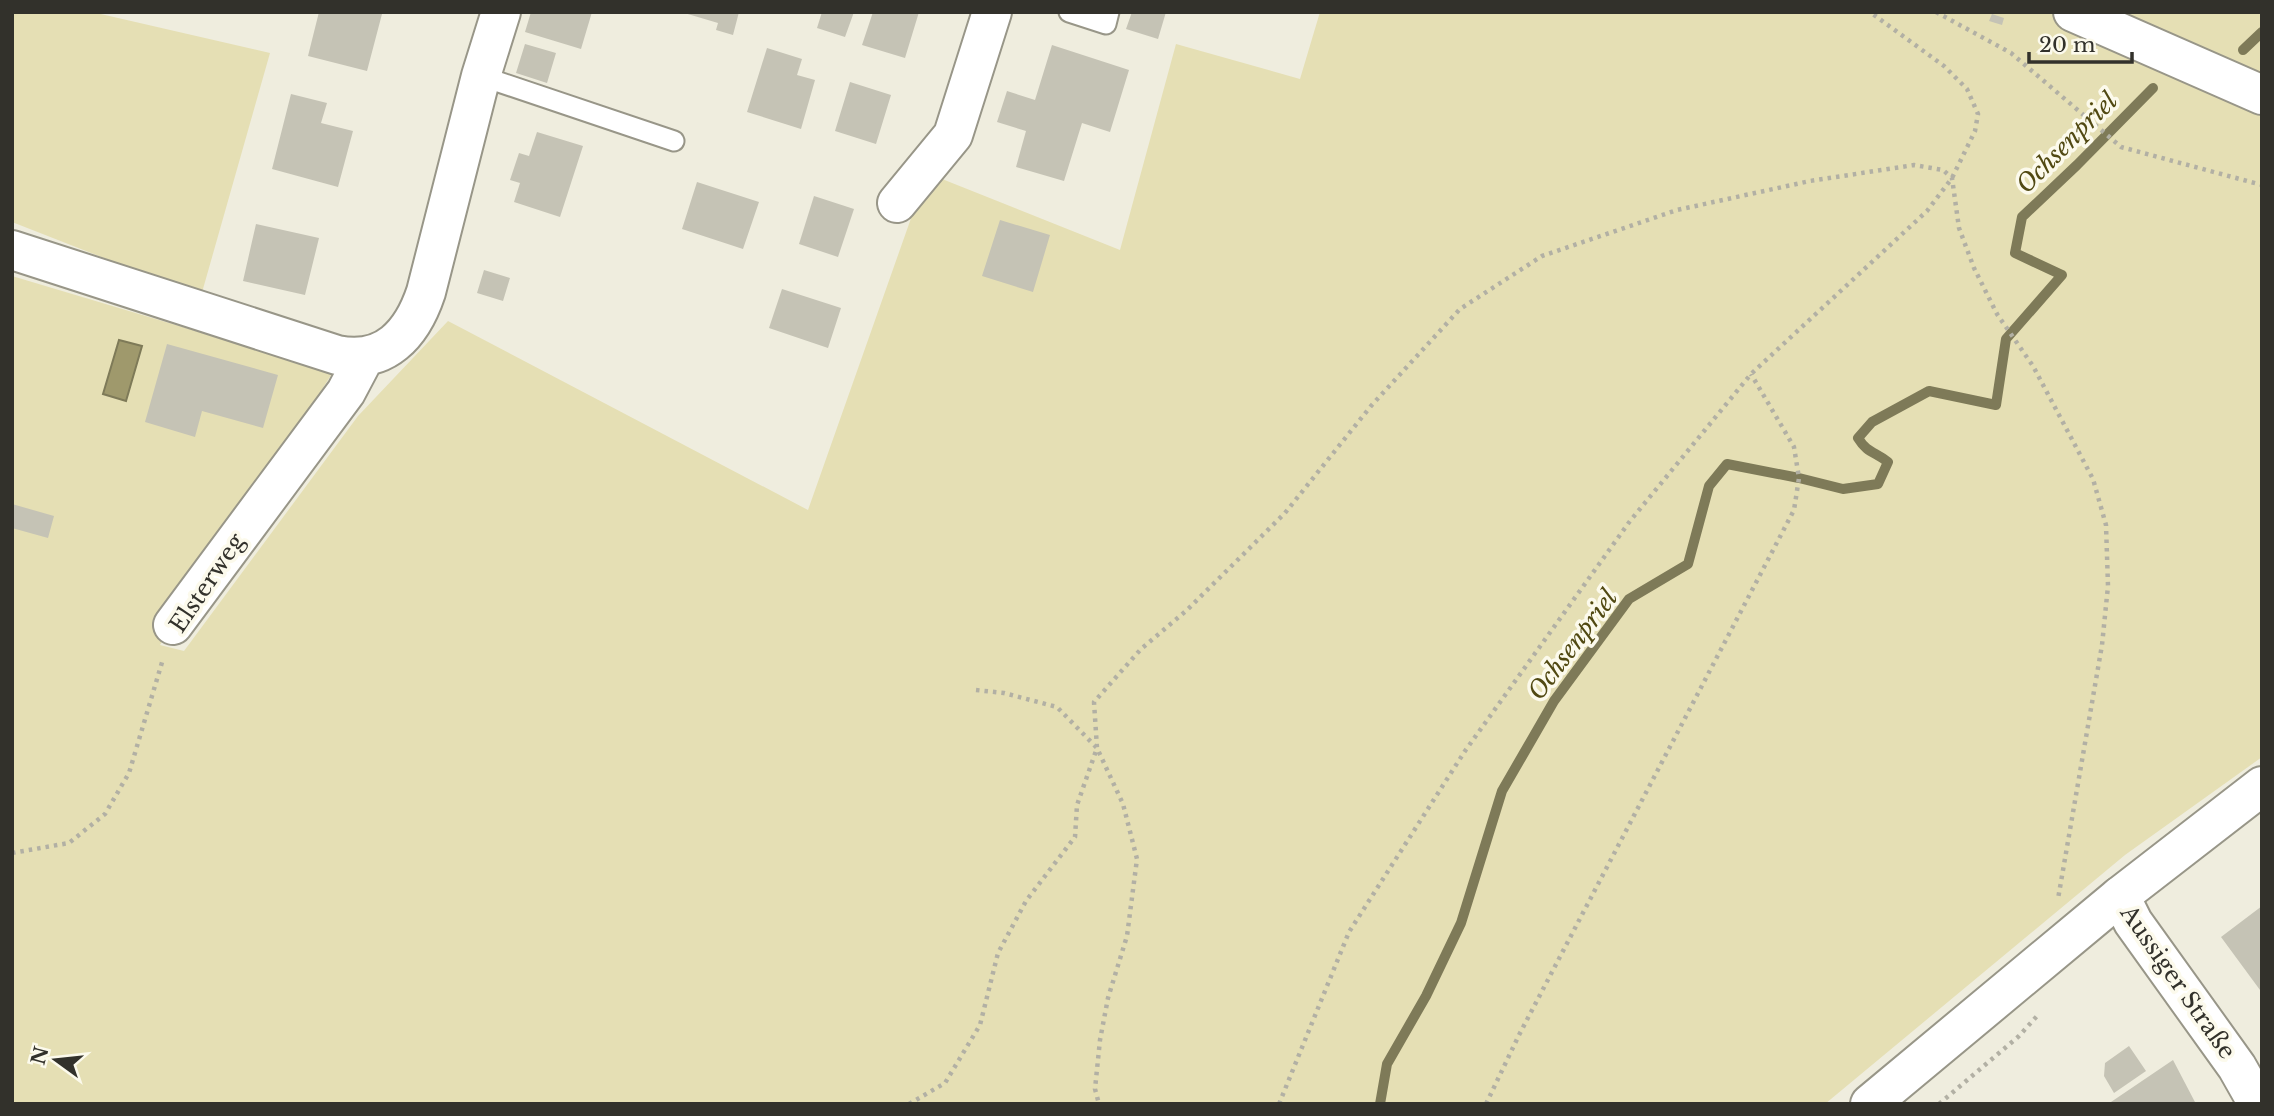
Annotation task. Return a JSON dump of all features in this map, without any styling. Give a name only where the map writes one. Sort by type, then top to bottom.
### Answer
[{"type":"street","points":[[12,250],[329,353],[364,358],[405,335],[418,315],[500,12]]},
{"type":"street","points":[[897,203],[953,135],[992,12]]},
{"type":"street","points":[[2073,12],[2262,95]]},
{"type":"street","name":"Elsterweg","points":[[173,625],[346,392],[364,358]]},
{"type":"street","points":[[1870,1104],[2120,896],[2262,786]]},
{"type":"street","name":"Aussiger Straße","points":[[2120,896],[2133,922],[2249,1058],[2258,1104]]},
{"type":"lane","points":[[1069,12],[1105,24],[1109,12]]},
{"type":"lane","points":[[481,76],[674,141]]},
{"type":"path","points":[[1279,1104],[1349,932],[1465,751],[1630,521],[1751,374],[1927,211],[1952,178],[1975,131],[1978,114],[1967,89],[1944,66],[1870,12]]},
{"type":"path","points":[[1936,12],[2011,53],[2121,147],[2262,185]]},
{"type":"path","points":[[909,1104],[945,1083],[980,1025],[998,953],[1026,901],[1074,837],[1077,805],[1097,748],[1094,702],[1141,649],[1187,610],[1285,513],[1371,406],[1460,309],[1542,256],[1677,210],[1810,181],[1914,164],[1943,170],[1952,178],[1959,228],[1974,268],[1997,314],[2033,366],[2093,479],[2106,525],[2108,586],[2102,645],[2057,901]]},
{"type":"path","points":[[1486,1104],[1794,510],[1800,478],[1794,447],[1751,374]]},
{"type":"path","name":"Elsterweg","points":[[12,853],[69,844],[105,814],[129,773],[173,625]]},
{"type":"path","points":[[976,690],[1004,692],[1057,706],[1097,748],[1123,804],[1137,859],[1127,936],[1108,998],[1100,1040],[1095,1089],[1099,1104]]},
{"type":"shaded area","points":[[12,12],[92,12],[270,53],[201,296],[12,222]]},
{"type":"shaded area","points":[[1320,12],[2262,12],[2262,757],[2125,855],[1825,1104],[12,1104],[12,276],[333,372],[160,645],[184,651],[358,416],[448,321],[808,510],[927,173],[1120,250],[1176,44],[1300,79]]},
{"type":"shaded area","points":[[119,340],[142,346],[126,401],[103,394]]},
{"type":"building","points":[[319,12],[382,14],[367,71],[308,56]]},
{"type":"building","points":[[531,12],[592,12],[581,49],[525,32]]},
{"type":"building","points":[[681,12],[739,12],[733,35],[716,30],[718,23]]},
{"type":"building","points":[[822,12],[854,12],[845,37],[817,28]]},
{"type":"building","points":[[873,12],[919,12],[905,58],[862,45]]},
{"type":"building","points":[[1132,12],[1166,12],[1158,39],[1126,29]]},
{"type":"building","points":[[1992,14],[2004,18],[2002,25],[1989,21]]},
{"type":"building","points":[[525,44],[556,53],[547,83],[516,73]]},
{"type":"building","points":[[1052,45],[1129,70],[1110,132],[1082,123],[1064,181],[1016,167],[1026,131],[997,122],[1007,91],[1035,100]]},
{"type":"building","points":[[767,48],[802,59],[797,75],[815,80],[801,129],[747,112]]},
{"type":"building","points":[[850,82],[891,95],[876,144],[835,131]]},
{"type":"building","points":[[291,94],[327,103],[321,123],[353,131],[338,187],[272,169]]},
{"type":"building","points":[[537,132],[583,146],[560,217],[514,202],[520,183],[510,180],[519,153],[529,156]]},
{"type":"building","points":[[697,182],[759,202],[743,249],[682,229]]},
{"type":"building","points":[[814,196],[854,209],[838,257],[799,244]]},
{"type":"building","points":[[1000,220],[1050,235],[1033,292],[982,276]]},
{"type":"building","points":[[256,224],[319,238],[305,295],[243,281]]},
{"type":"building","points":[[484,270],[510,278],[503,301],[477,293]]},
{"type":"building","points":[[782,289],[841,308],[828,348],[769,328]]},
{"type":"building","points":[[167,344],[278,375],[263,428],[202,411],[195,437],[145,422]]},
{"type":"building","points":[[12,504],[54,516],[48,538],[12,528]]},
{"type":"building","points":[[2262,906],[2262,989],[2260,990],[2221,937]]},
{"type":"building","points":[[2129,1046],[2146,1071],[2114,1093],[2104,1076],[2105,1063]]},
{"type":"building","points":[[2173,1060],[2196,1104],[2108,1104]]},
{"type":"waterway","name":"Ochsenpriel","points":[[2243,50],[2262,32]]},
{"type":"waterway","name":"Ochsenpriel","points":[[1380,1104],[1387,1064],[1426,996],[1461,923],[1502,791],[1554,701],[1629,599],[1688,564],[1709,486],[1727,464],[1843,489],[1878,484],[1888,462],[1868,450],[1858,438],[1872,422],[1929,391],[1996,405],[2006,339],[2062,275],[2015,253],[2022,217],[2153,88]]}]
